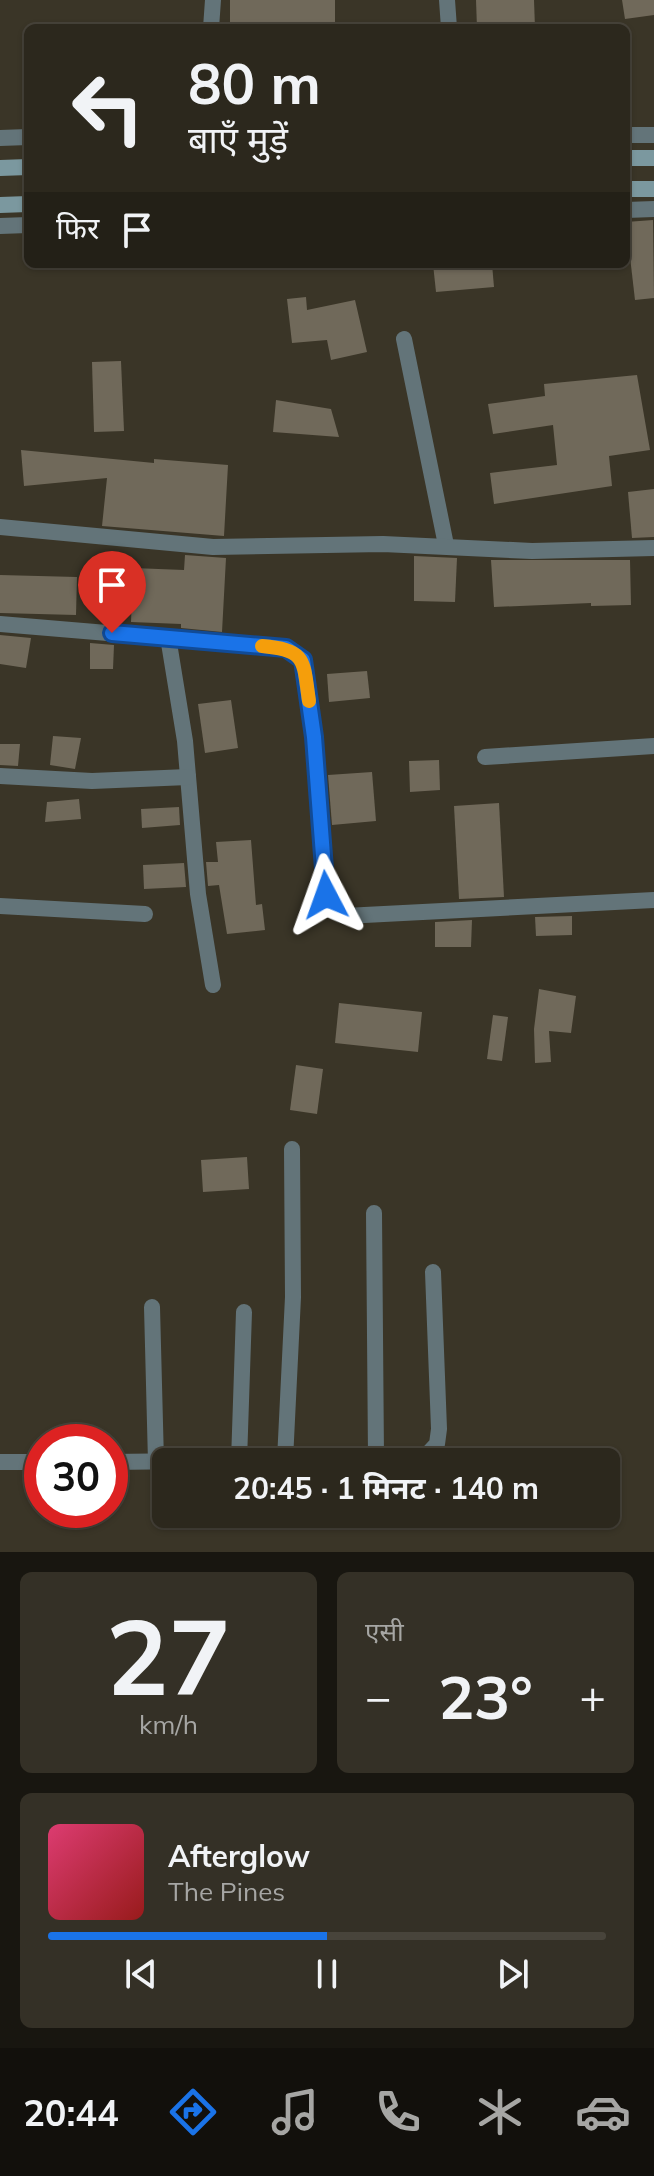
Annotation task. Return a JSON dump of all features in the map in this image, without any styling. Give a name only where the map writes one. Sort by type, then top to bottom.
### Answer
[{"type":"main road","points":[[630,158],[654,158]]},
{"type":"main road","points":[[0,168],[24,167]]},
{"type":"main road","points":[[630,189],[654,189]]},
{"type":"main road","points":[[0,205],[24,204]]},
{"type":"street","points":[[211,24],[213,0]]},
{"type":"street","points":[[447,0],[449,24]]},
{"type":"street","points":[[630,135],[654,135]]},
{"type":"street","points":[[0,138],[24,137]]},
{"type":"street","points":[[630,210],[654,209]]},
{"type":"street","points":[[0,226],[24,225]]},
{"type":"street","points":[[404,339],[446,545]]},
{"type":"street","points":[[0,527],[213,547],[446,545],[532,551],[654,548]]},
{"type":"street","points":[[0,624],[286,648],[303,660],[314,737],[326,895],[335,912],[345,916],[654,900]]},
{"type":"street","points":[[168,637],[188,777],[198,894],[213,985]]},
{"type":"street","points":[[485,757],[654,746]]},
{"type":"street","points":[[0,776],[92,781],[188,777]]},
{"type":"street","points":[[0,906],[145,914]]},
{"type":"street","points":[[286,1448],[293,1297],[292,1149]]},
{"type":"street","points":[[374,1213],[376,1448]]},
{"type":"street","points":[[433,1272],[437,1444],[433,1448]]},
{"type":"street","points":[[152,1307],[156,1448]]},
{"type":"street","points":[[239,1448],[244,1312]]},
{"type":"street","points":[[0,1462],[24,1462]]},
{"type":"street","points":[[128,1462],[152,1462]]},
{"type":"building","points":[[230,0],[335,0],[335,24],[230,24]]},
{"type":"building","points":[[476,0],[534,0],[535,24],[477,24]]},
{"type":"building","points":[[622,0],[654,0],[654,15],[625,19]]},
{"type":"building","points":[[653,220],[654,298],[635,300],[630,222]]},
{"type":"building","points":[[433,268],[492,268],[494,287],[436,292]]},
{"type":"building","points":[[306,297],[307,310],[355,300],[367,352],[331,360],[327,340],[292,343],[287,299]]},
{"type":"building","points":[[121,361],[124,431],[94,432],[92,362]]},
{"type":"building","points":[[637,375],[650,450],[609,456],[612,486],[494,504],[490,473],[557,465],[553,425],[493,434],[488,404],[545,396],[544,384]]},
{"type":"building","points":[[276,400],[331,409],[339,437],[273,432]]},
{"type":"building","points":[[21,450],[154,463],[154,459],[228,465],[224,536],[102,526],[107,478],[24,486]]},
{"type":"building","points":[[654,489],[654,537],[632,538],[628,492]]},
{"type":"building","points":[[185,555],[226,558],[222,632],[181,628],[181,624],[131,622],[133,568],[184,570]]},
{"type":"building","points":[[414,556],[457,558],[455,602],[414,601]]},
{"type":"building","points":[[491,560],[630,560],[631,605],[591,606],[591,603],[494,607]]},
{"type":"building","points":[[0,575],[77,577],[76,615],[0,613]]},
{"type":"building","points":[[0,635],[31,638],[26,668],[0,664]]},
{"type":"building","points":[[90,643],[114,645],[113,669],[90,669]]},
{"type":"building","points":[[367,671],[370,698],[329,702],[327,674]]},
{"type":"building","points":[[231,700],[238,748],[205,753],[198,704]]},
{"type":"building","points":[[53,736],[81,738],[75,769],[50,765]]},
{"type":"building","points":[[0,744],[20,744],[18,766],[0,765]]},
{"type":"building","points":[[439,760],[440,790],[410,792],[409,761]]},
{"type":"building","points":[[372,772],[376,821],[332,825],[328,775]]},
{"type":"building","points":[[79,799],[81,819],[45,822],[47,802]]},
{"type":"building","points":[[499,803],[504,897],[459,899],[454,806]]},
{"type":"building","points":[[179,807],[180,825],[142,828],[141,809]]},
{"type":"building","points":[[251,840],[256,905],[262,904],[265,930],[227,934],[219,885],[208,886],[206,862],[218,862],[216,842]]},
{"type":"building","points":[[184,863],[186,887],[144,889],[143,865]]},
{"type":"building","points":[[572,916],[572,935],[536,936],[535,917]]},
{"type":"building","points":[[472,920],[471,947],[435,947],[435,922]]},
{"type":"building","points":[[539,989],[576,996],[571,1033],[549,1031],[551,1062],[535,1063],[534,1029]]},
{"type":"building","points":[[339,1003],[422,1012],[418,1052],[335,1043]]},
{"type":"building","points":[[493,1015],[508,1017],[502,1061],[487,1059]]},
{"type":"building","points":[[296,1065],[323,1069],[317,1114],[290,1110]]},
{"type":"building","points":[[247,1157],[249,1189],[203,1192],[201,1160]]},
{"type":"slow traffic","points":[[262,646],[286,648],[299,654],[303,660],[309,701]]},
{"type":"route","points":[[112,633],[286,648],[299,654],[303,660],[314,737],[326,895]]}]
